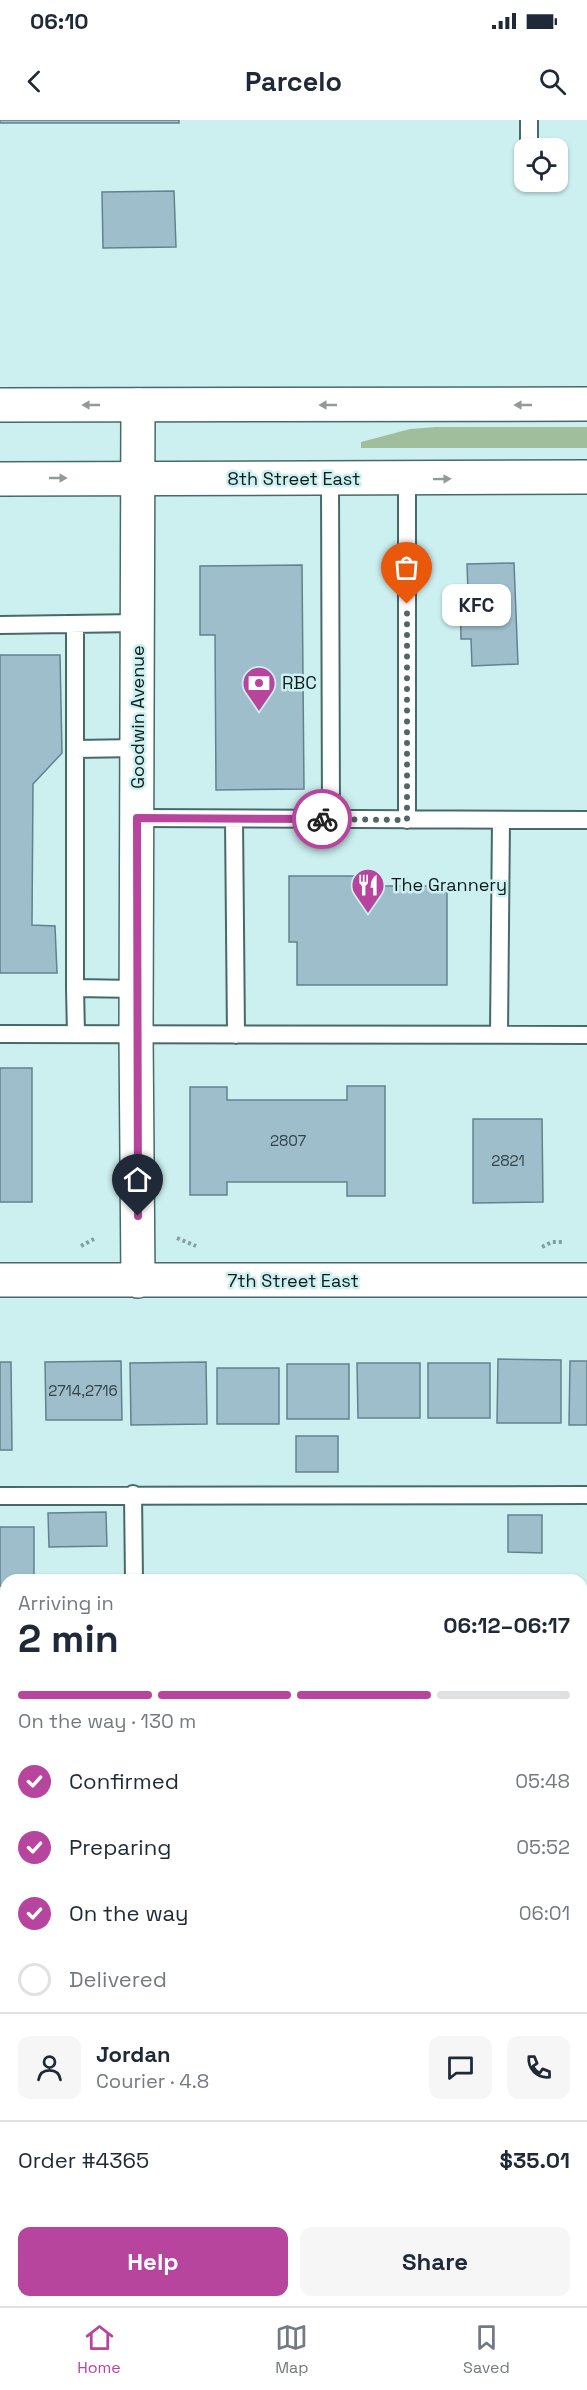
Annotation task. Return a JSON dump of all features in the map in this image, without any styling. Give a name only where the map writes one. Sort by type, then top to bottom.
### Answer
[{"type":"street","points":[[0,405],[587,404]]},
{"type":"street","name":"Goodwin Avenue","points":[[138,405],[136,989],[138,1281]]},
{"type":"street","name":"8th Street East","points":[[0,479],[138,477],[407,480],[587,477]]},
{"type":"street","name":"7th Street East","points":[[0,1280],[587,1280]]},
{"type":"lane","points":[[529,120],[529,138]]},
{"type":"lane","points":[[330,480],[331,819]]},
{"type":"lane","points":[[407,480],[407,820]]},
{"type":"lane","points":[[0,625],[138,623]]},
{"type":"lane","points":[[75,624],[76,1034]]},
{"type":"lane","points":[[75,749],[138,748]]},
{"type":"lane","points":[[137,818],[587,820]]},
{"type":"lane","points":[[234,819],[236,1035]]},
{"type":"lane","points":[[499,1034],[501,820]]},
{"type":"lane","points":[[75,988],[136,989]]},
{"type":"lane","points":[[0,1034],[587,1035]]},
{"type":"lane","points":[[133,1494],[134,1574]]},
{"type":"lane","points":[[0,1496],[587,1495]]},
{"type":"green space","points":[[587,427],[587,448],[361,448],[361,442],[410,429]]},
{"type":"building","points":[[0,120],[179,120],[179,123],[0,123]]},
{"type":"building","points":[[174,191],[176,247],[103,248],[102,192]]},
{"type":"building","points":[[514,563],[518,664],[472,666],[471,639],[461,639],[460,592],[468,592],[467,564]]},
{"type":"building","name":"RBC","points":[[302,565],[304,789],[216,790],[215,635],[200,635],[200,566]]},
{"type":"building","points":[[0,655],[60,655],[62,753],[33,784],[32,925],[55,926],[57,973],[0,973]]},
{"type":"building","name":"The Grannery","points":[[289,876],[355,876],[355,886],[447,886],[447,985],[297,985],[297,942],[289,942]]},
{"type":"building","points":[[0,1068],[32,1068],[32,1202],[0,1202]]},
{"type":"building","points":[[347,1086],[385,1086],[385,1196],[347,1196],[347,1182],[227,1182],[227,1195],[190,1195],[190,1087],[227,1087],[227,1100],[347,1100]]},
{"type":"building","points":[[473,1119],[542,1119],[543,1202],[473,1203]]},
{"type":"building","points":[[498,1359],[561,1360],[561,1423],[497,1423]]},
{"type":"building","points":[[121,1361],[122,1420],[46,1420],[45,1362]]},
{"type":"building","points":[[570,1361],[587,1361],[587,1425],[569,1425]]},
{"type":"building","points":[[0,1362],[11,1362],[12,1450],[0,1450]]},
{"type":"building","points":[[206,1362],[207,1424],[131,1425],[130,1363]]},
{"type":"building","points":[[357,1363],[420,1363],[420,1418],[358,1418]]},
{"type":"building","points":[[428,1363],[490,1363],[490,1418],[428,1418]]},
{"type":"building","points":[[287,1364],[349,1364],[349,1419],[287,1419]]},
{"type":"building","points":[[217,1368],[279,1368],[279,1424],[217,1424]]},
{"type":"building","points":[[296,1436],[338,1436],[338,1472],[296,1472]]},
{"type":"building","points":[[106,1512],[107,1546],[49,1547],[48,1513]]},
{"type":"building","points":[[508,1515],[542,1515],[542,1553],[508,1552]]},
{"type":"building","points":[[0,1527],[34,1527],[34,1574],[0,1574]]},
{"type":"way so far","points":[[322,819],[407,820],[407,604]]},
{"type":"place","name":"KFC","points":[[407,604]]},
{"type":"place","name":"RBC","points":[[259,712]]},
{"type":"place","name":"The Grannery","points":[[368,914]]},
{"type":"route","points":[[138,1216],[137,818],[322,819]]}]
